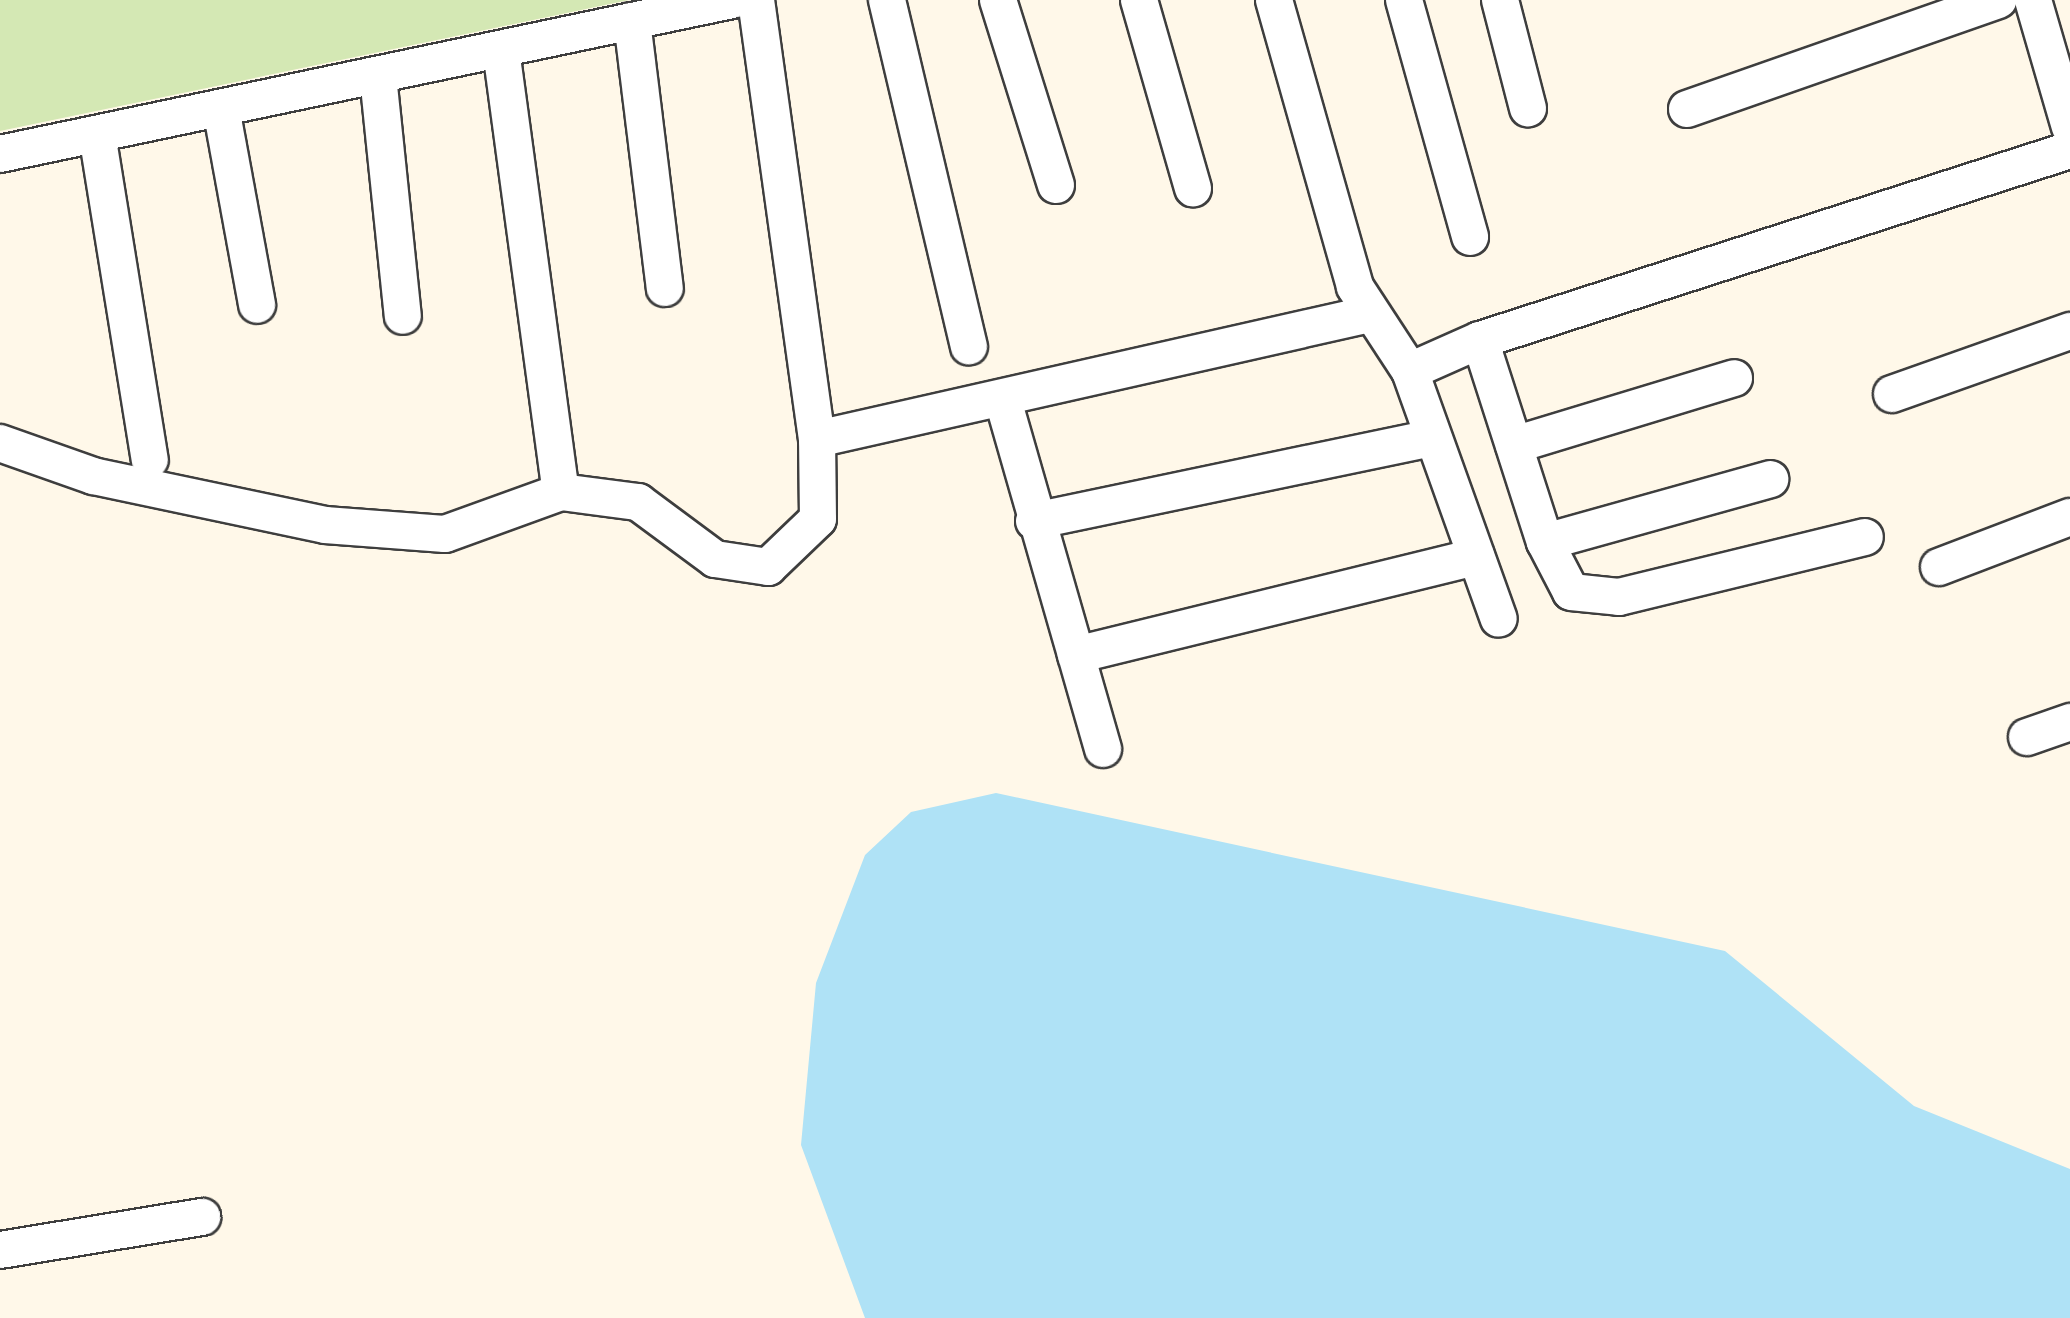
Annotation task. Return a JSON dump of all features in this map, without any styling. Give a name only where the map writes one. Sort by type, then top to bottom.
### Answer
[{"type":"street","points":[[0,154],[732,0]]},
{"type":"street","points":[[0,443],[93,476],[325,525],[445,534],[561,492],[638,502],[715,559],[768,567],[818,519],[817,439],[756,0]]},
{"type":"street","points":[[887,0],[969,346]]},
{"type":"street","points":[[998,0],[1056,185]]},
{"type":"street","points":[[1139,0],[1193,188]]},
{"type":"street","points":[[1274,0],[1355,287],[1410,371],[1499,619]]},
{"type":"street","points":[[1404,0],[1470,237]]},
{"type":"street","points":[[1500,0],[1528,108]]},
{"type":"street","points":[[1687,109],[1998,0]]},
{"type":"street","points":[[2033,0],[2070,127]]},
{"type":"street","points":[[632,21],[665,288]]},
{"type":"street","points":[[501,50],[561,492]]},
{"type":"street","points":[[378,76],[403,316]]},
{"type":"street","points":[[221,108],[257,305]]},
{"type":"street","points":[[97,134],[150,460]]},
{"type":"street","points":[[1410,371],[1480,340],[2070,150]]},
{"type":"street","points":[[817,439],[1003,400],[1370,314]]},
{"type":"street","points":[[1892,394],[2070,331]]},
{"type":"street","points":[[1480,340],[1545,542],[1571,592],[1619,597],[1865,537]]},
{"type":"street","points":[[1514,445],[1734,378]]},
{"type":"street","points":[[1003,400],[1034,521],[1103,749]]},
{"type":"street","points":[[1034,521],[1432,438]]},
{"type":"street","points":[[1545,542],[1770,479]]},
{"type":"street","points":[[1939,567],[2070,517]]},
{"type":"street","points":[[1076,655],[1476,557]]},
{"type":"street","points":[[2027,737],[2070,722]]},
{"type":"street","points":[[0,1250],[202,1217]]},
{"type":"green space","points":[[0,0],[629,0],[0,131]]},
{"type":"water","points":[[996,793],[1725,951],[1914,1106],[2070,1169],[2070,1318],[865,1318],[801,1145],[816,983],[865,855],[911,812]]}]
